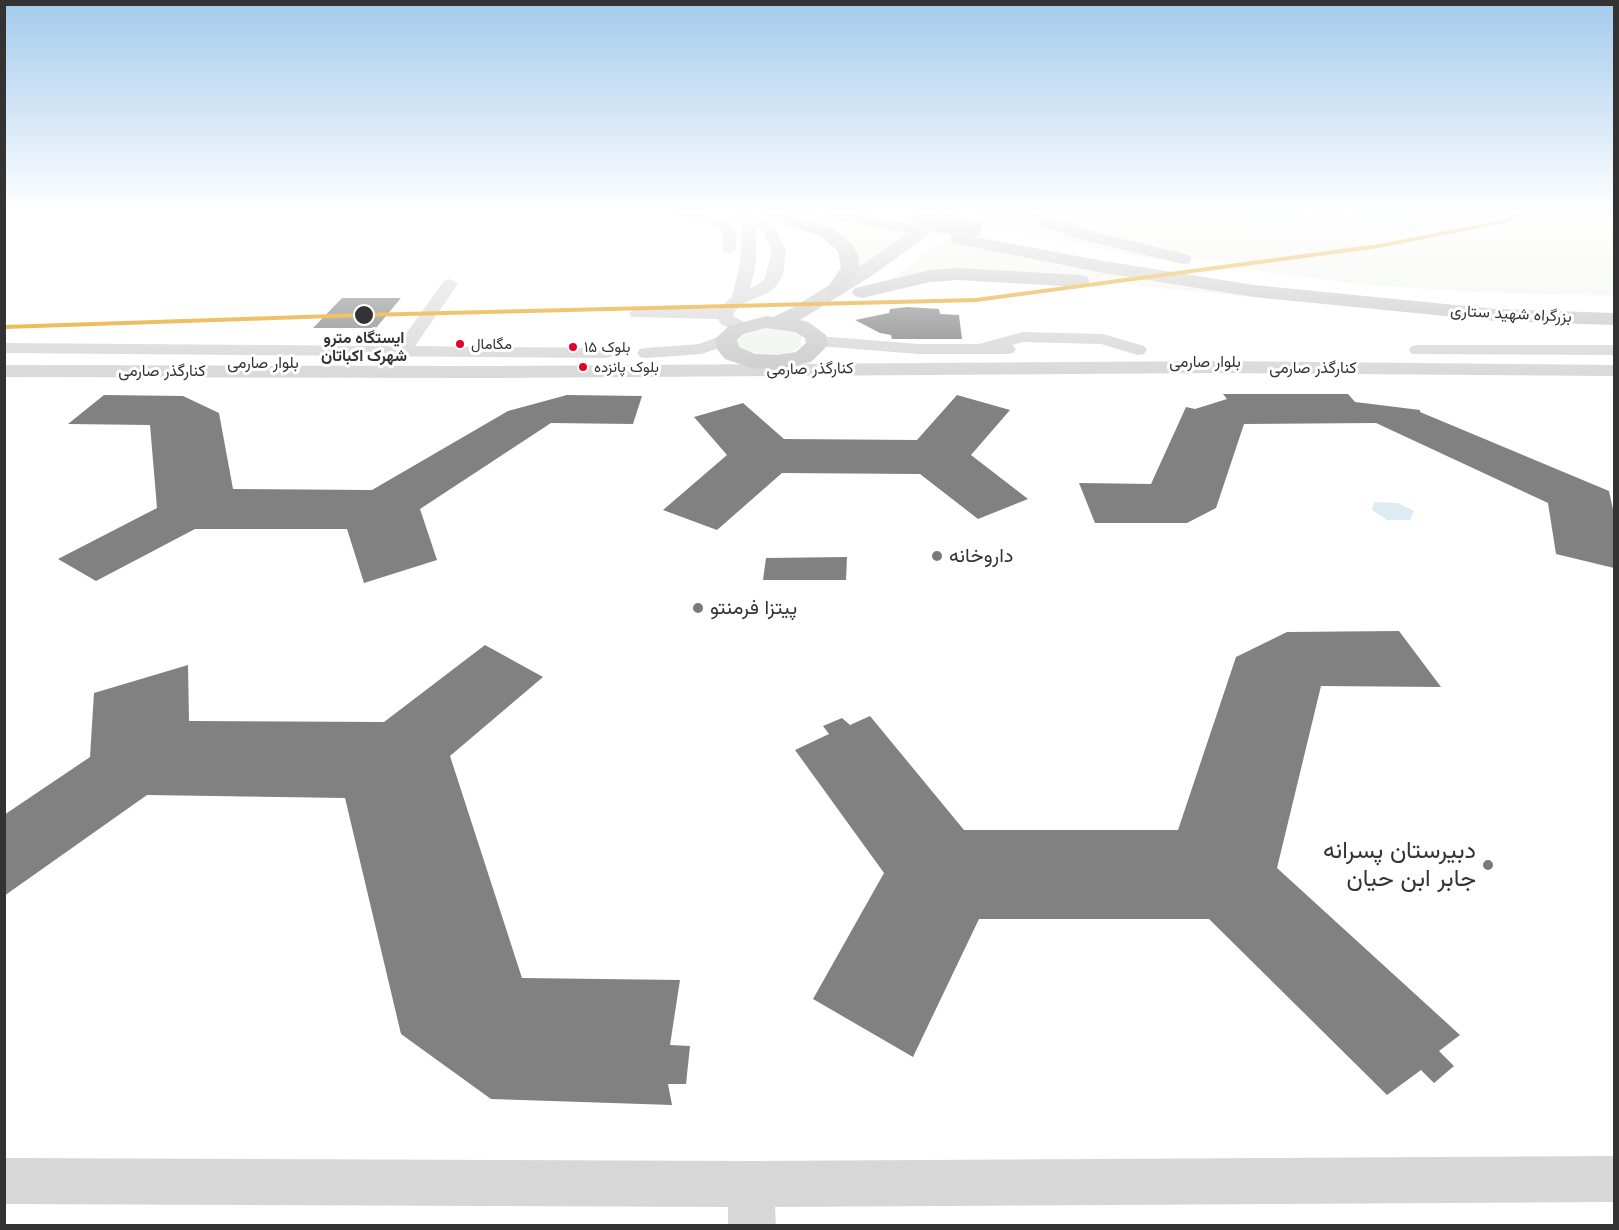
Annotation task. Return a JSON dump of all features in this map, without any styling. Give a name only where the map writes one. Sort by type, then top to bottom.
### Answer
[{"type":"highway","points":[[835,291],[847,271]]},
{"type":"highway","name":"بزرگراه شهید ستاری","points":[[1129,271],[1254,291],[1496,315],[1614,319]]},
{"type":"highway","name":"بزرگراه شهید ستاری","points":[[1209,271],[1318,286],[1464,297],[1614,302]]},
{"type":"highway","points":[[1251,271],[1464,297]]},
{"type":"highway","points":[[862,292],[930,276],[997,275],[1342,308],[1496,315]]},
{"type":"highway","points":[[1545,316],[1614,328]]},
{"type":"main road","points":[[778,322],[813,335],[817,345],[810,353],[770,366],[752,361],[735,341],[755,324],[778,322],[835,291],[864,271]]},
{"type":"main road","points":[[813,335],[862,292],[895,271]]},
{"type":"street","points":[[740,299],[746,271]]},
{"type":"street","points":[[724,314],[740,299],[764,289],[771,282],[775,271]]},
{"type":"street","points":[[402,351],[450,284]]},
{"type":"street","points":[[637,313],[724,314]]},
{"type":"street","points":[[724,314],[735,341]]},
{"type":"street","name":"بلوار صارمی","points":[[813,335],[919,349],[1138,350],[1253,360],[1353,351]]},
{"type":"street","name":"بلوار صارمی","points":[[4,348],[668,353],[702,349],[735,341]]},
{"type":"street","name":"بلوار صارمی","points":[[4,363],[664,363],[735,341]]},
{"type":"street","points":[[1401,351],[1614,350]]},
{"type":"street","name":"بلوار صارمی","points":[[795,359],[1614,361]]},
{"type":"street","name":"کنارگذر صارمی","points":[[4,371],[1253,360],[1614,371]]},
{"type":"street","points":[[4,1181],[751,1205],[1614,1179]]},
{"type":"shaded area","points":[[902,271],[989,271],[885,284]]},
{"type":"shaded area","points":[[996,271],[1118,271],[1221,290],[1350,307]]},
{"type":"shaded area","points":[[1263,271],[1614,271],[1614,296],[1475,292],[1367,285]]},
{"type":"shaded area","points":[[768,328],[795,332],[801,336],[801,346],[787,354],[754,355],[740,348],[737,343],[743,334]]},
{"type":"shaded area","points":[[1374,502],[1398,503],[1414,511],[1410,520],[1387,520],[1372,510]]},
{"type":"building","points":[[342,298],[401,298],[376,328],[313,328]]},
{"type":"building","points":[[907,307],[939,309],[940,314],[959,315],[962,339],[892,339],[891,335],[880,333],[855,320],[889,313],[890,309]]},
{"type":"building","points":[[1223,394],[1348,394],[1355,402],[1420,410],[1420,412],[1609,491],[1614,514],[1614,568],[1556,554],[1548,503],[1376,423],[1244,424],[1216,508],[1187,523],[1095,523],[1079,483],[1151,484],[1186,407],[1195,409],[1227,399]]},
{"type":"building","points":[[104,395],[183,396],[219,413],[233,489],[372,490],[508,411],[567,395],[642,396],[633,424],[551,423],[420,509],[437,560],[364,583],[347,529],[195,529],[96,581],[58,559],[157,508],[150,425],[68,424]]},
{"type":"building","points":[[957,395],[1010,410],[971,455],[1028,499],[978,519],[920,474],[782,473],[717,530],[663,510],[727,455],[694,417],[743,403],[784,439],[917,440]]},
{"type":"building","points":[[847,557],[846,580],[763,580],[766,558]]},
{"type":"building","points":[[1399,631],[1441,687],[1321,686],[1277,868],[1460,1035],[1439,1051],[1454,1066],[1434,1083],[1421,1070],[1387,1095],[1209,919],[979,919],[913,1057],[813,999],[884,873],[795,750],[829,734],[823,726],[842,718],[850,725],[870,716],[964,830],[1178,830],[1236,657],[1287,632]]},
{"type":"building","points":[[485,645],[543,677],[450,756],[522,978],[680,980],[670,1045],[690,1046],[686,1084],[668,1084],[672,1105],[491,1099],[401,1034],[345,798],[147,795],[4,896],[4,815],[90,757],[94,693],[188,665],[189,721],[384,722]]},
{"type":"transit line","points":[[4,327],[364,315],[976,300],[1189,271]]},
{"type":"place","name":"ایستگاه مترو شهرک اکباتان","points":[[364,315]]},
{"type":"place","name":"مگامال","points":[[460,344]]},
{"type":"place","name":"بلوک ۱۵","points":[[573,347]]},
{"type":"place","name":"بلوک پانزده","points":[[583,367]]},
{"type":"place","name":"داروخانه","points":[[937,556]]},
{"type":"place","name":"پیتزا فرمنتو","points":[[698,608]]},
{"type":"place","name":"دبیرستان پسرانه جابر ابن حیان","points":[[1488,865]]}]
